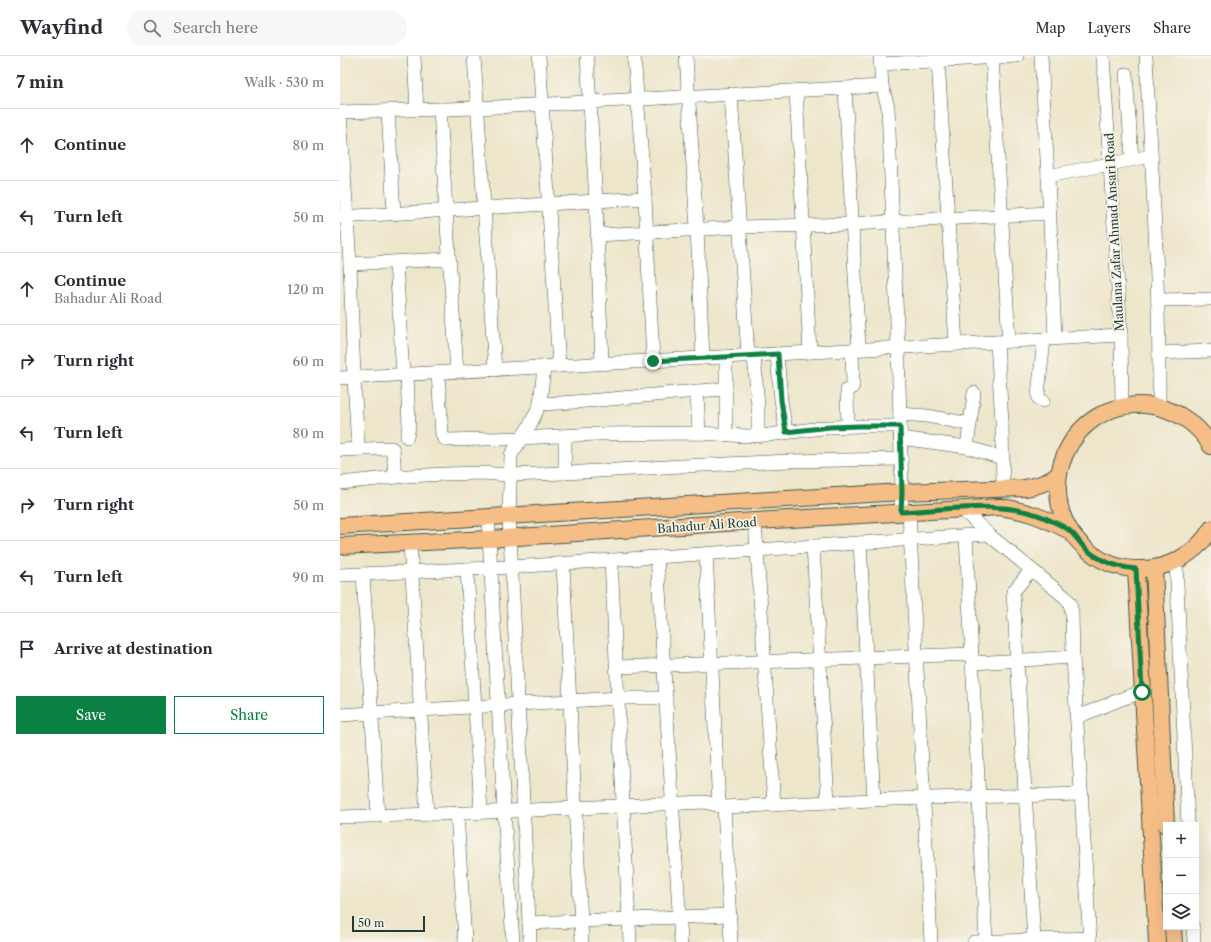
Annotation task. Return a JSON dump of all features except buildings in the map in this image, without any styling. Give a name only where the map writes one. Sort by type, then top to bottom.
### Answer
[{"type":"main road","points":[[1211,446],[1201,432],[1192,424],[1171,411],[1147,405],[1122,407],[1106,413],[1092,421],[1076,436],[1064,454],[1058,475],[1058,498],[1061,510],[1070,531],[1085,548],[1103,561],[1125,568],[1154,568],[1176,561],[1194,549],[1211,529]]},
{"type":"main road","name":"Bahadur Ali Road","points":[[340,526],[902,492],[1003,489],[1037,486],[1048,482],[1058,475]]},
{"type":"main road","name":"Bahadur Ali Road","points":[[340,546],[489,540],[755,521],[961,508],[1000,507],[1017,509],[1043,517],[1070,531]]},
{"type":"main road","points":[[1154,568],[1166,822]]},
{"type":"main road","points":[[1136,569],[1157,942]]},
{"type":"main road","points":[[1173,930],[1174,942]]},
{"type":"street","points":[[414,56],[417,110]]},
{"type":"street","points":[[474,56],[495,370]]},
{"type":"street","points":[[539,56],[559,366]]},
{"type":"street","points":[[587,56],[598,235],[602,364]]},
{"type":"street","points":[[634,56],[645,198],[653,361]]},
{"type":"street","points":[[686,56],[697,229],[703,358]]},
{"type":"street","points":[[930,942],[911,540],[902,492],[898,347],[888,107],[882,86],[880,60],[1017,56]]},
{"type":"street","points":[[1041,56],[1048,176],[1050,338],[1038,395],[1039,399],[1043,401]]},
{"type":"street","name":"Maulana Zafar Ahmad Ansari Road","points":[[1104,56],[1121,335],[1122,407]]},
{"type":"street","points":[[1146,56],[1158,300],[1159,407]]},
{"type":"street","points":[[992,57],[1002,216],[1003,489]]},
{"type":"street","points":[[942,59],[948,219],[956,344]]},
{"type":"street","points":[[1126,74],[1132,159]]},
{"type":"street","points":[[358,449],[350,264],[344,217],[340,112],[542,105],[882,86]]},
{"type":"street","points":[[845,88],[853,224],[855,350],[853,385],[852,388],[847,390],[848,426]]},
{"type":"street","points":[[796,91],[810,352]]},
{"type":"street","points":[[731,94],[751,356],[758,407],[758,435]]},
{"type":"street","points":[[440,109],[457,372]]},
{"type":"street","points":[[388,111],[394,214]]},
{"type":"street","points":[[1048,176],[1151,156]]},
{"type":"street","points":[[344,217],[645,198]]},
{"type":"street","points":[[598,235],[740,227],[853,224],[1049,213]]},
{"type":"street","points":[[350,264],[449,259]]},
{"type":"street","points":[[396,262],[409,426],[407,438]]},
{"type":"street","points":[[1158,300],[1211,299]]},
{"type":"street","points":[[340,378],[1121,335]]},
{"type":"street","points":[[1159,353],[1211,351]]},
{"type":"street","points":[[778,354],[781,400],[786,432]]},
{"type":"street","points":[[726,357],[726,434]]},
{"type":"street","points":[[530,942],[509,516],[510,455],[530,425],[540,404],[544,367]]},
{"type":"street","points":[[438,373],[442,435],[447,440],[597,434],[699,433],[758,435],[830,427],[900,426],[966,448],[1002,458]]},
{"type":"street","points":[[540,404],[584,402],[726,389]]},
{"type":"street","points":[[697,391],[699,433]]},
{"type":"street","points":[[966,448],[974,393]]},
{"type":"street","points":[[900,426],[927,416],[970,424]]},
{"type":"street","points":[[565,436],[565,473]]},
{"type":"street","points":[[340,450],[392,448],[395,477]]},
{"type":"street","points":[[340,483],[395,477],[446,474],[482,473],[510,475],[774,462],[901,459]]},
{"type":"street","points":[[961,508],[988,534],[1065,597],[1070,603],[1072,614],[1090,940],[974,942]]},
{"type":"street","points":[[488,517],[504,811],[513,942]]},
{"type":"street","points":[[755,521],[774,805]]},
{"type":"street","points":[[340,575],[563,564],[988,534]]},
{"type":"street","points":[[966,536],[986,942]]},
{"type":"street","points":[[410,543],[427,814]]},
{"type":"street","points":[[860,543],[874,800]]},
{"type":"street","points":[[813,546],[828,802]]},
{"type":"street","points":[[706,554],[731,942]]},
{"type":"street","points":[[657,557],[681,942]]},
{"type":"street","points":[[611,560],[630,942]]},
{"type":"street","points":[[1176,561],[1188,822]]},
{"type":"street","points":[[563,564],[582,942]]},
{"type":"street","points":[[467,569],[481,812]]},
{"type":"street","points":[[1031,570],[1013,592],[1034,940]]},
{"type":"street","points":[[363,574],[378,816]]},
{"type":"street","points":[[617,667],[916,656],[1017,661],[1074,657]]},
{"type":"street","points":[[1077,717],[1142,692]]},
{"type":"street","points":[[340,715],[618,698],[666,698]]},
{"type":"street","points":[[340,817],[705,802],[722,807],[924,798],[1082,794]]},
{"type":"street","points":[[458,813],[465,942]]},
{"type":"street","points":[[529,923],[730,915]]},
{"type":"street","points":[[1194,930],[1194,942]]},
{"type":"route","points":[[653,361],[778,354],[778,376],[786,432],[830,427],[900,426],[902,492],[901,512],[961,508],[1000,507],[1017,509],[1043,517],[1070,531],[1085,548],[1103,561],[1125,568],[1136,569],[1142,692]]}]
